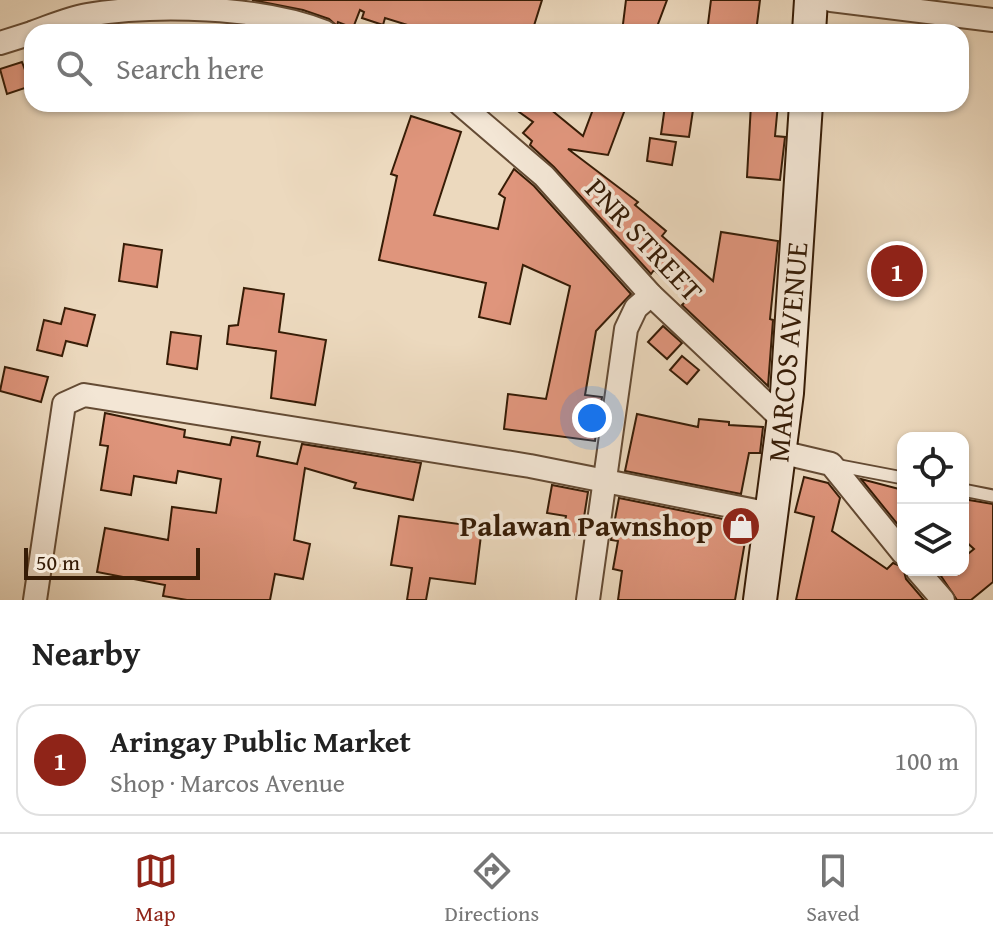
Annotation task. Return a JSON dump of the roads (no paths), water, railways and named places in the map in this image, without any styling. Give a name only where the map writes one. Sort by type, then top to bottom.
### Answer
[{"type":"street","points":[[810,24],[811,0]]},
{"type":"street","points":[[831,0],[993,20]]},
{"type":"street","points":[[57,24],[84,15],[205,6],[289,24]]},
{"type":"street","points":[[0,43],[24,35]]},
{"type":"street","name":"PNR STREET","points":[[469,112],[544,176],[651,295],[782,419]]},
{"type":"street","name":"MARCOS AVENUE","points":[[760,600],[780,452],[802,200],[806,112]]},
{"type":"street","points":[[588,600],[626,329],[636,308],[651,295]]},
{"type":"street","points":[[35,600],[64,404],[84,395],[530,466],[771,514]]},
{"type":"street","points":[[780,452],[831,464],[897,546]]},
{"type":"street","points":[[922,576],[943,600]]},
{"type":"lane","points":[[831,464],[897,477]]},
{"type":"lane","points":[[969,491],[993,496]]},
{"type":"place","name":"Aringay Public Market","points":[[897,271]]},
{"type":"place","name":"Palawan Pawnshop","points":[[741,526]]}]
